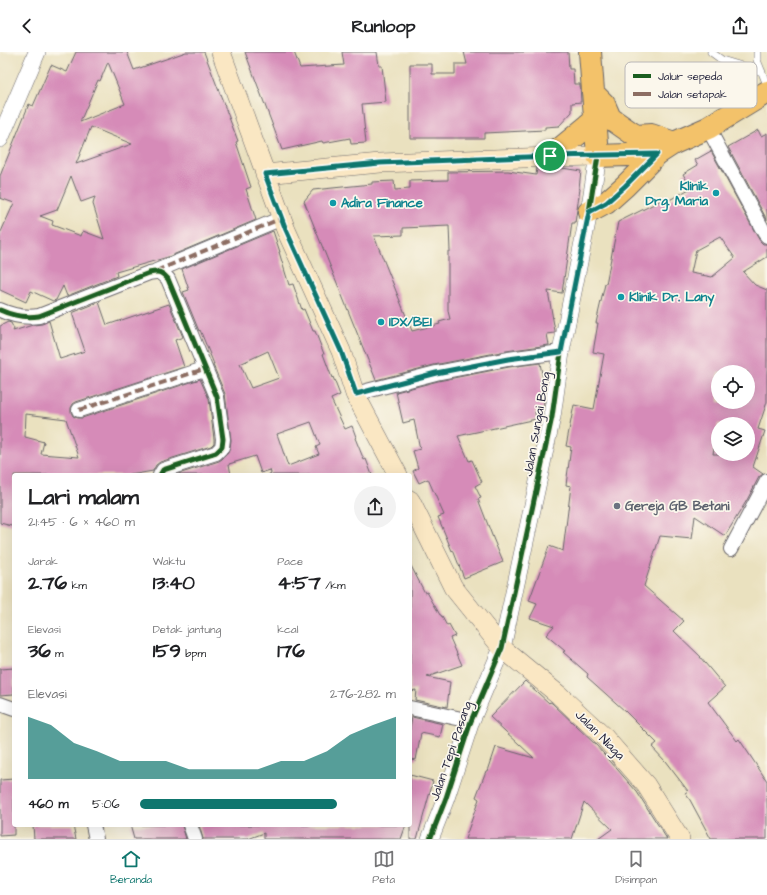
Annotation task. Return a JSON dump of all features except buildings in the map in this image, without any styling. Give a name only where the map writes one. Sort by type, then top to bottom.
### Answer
[{"type":"main road","points":[[221,52],[286,230],[341,351],[356,394],[397,473]]},
{"type":"main road","points":[[590,52],[597,106],[598,156]]},
{"type":"main road","points":[[550,156],[597,106]]},
{"type":"main road","points":[[597,106],[610,118],[636,136],[661,144]]},
{"type":"main road","points":[[265,174],[380,163],[550,156],[598,156],[661,144],[708,128],[732,108]]},
{"type":"main road","points":[[589,212],[606,203],[625,186],[661,144]]},
{"type":"main road","name":"Jalan Niaga","points":[[412,504],[453,587],[502,648],[559,695],[605,738],[646,785],[680,839]]},
{"type":"street","points":[[0,139],[37,52]]},
{"type":"street","points":[[708,128],[767,236]]},
{"type":"street","name":"Jalan Sungai Bong","points":[[502,648],[552,418],[561,352],[589,212],[598,156]]},
{"type":"street","points":[[0,310],[19,317],[30,318],[39,316],[156,271],[282,218]]},
{"type":"street","points":[[156,271],[163,274],[168,279],[204,369],[217,397],[223,439],[222,447],[216,454],[163,470],[161,473]]},
{"type":"street","points":[[356,394],[436,373],[508,359],[561,352]]},
{"type":"street","points":[[79,410],[204,369]]},
{"type":"street","points":[[731,549],[767,481]]},
{"type":"street","name":"Jalan Tepi Pasang","points":[[430,839],[446,798],[471,721],[502,648]]},
{"type":"street","points":[[0,704],[12,708]]},
{"type":"street","points":[[412,708],[471,721]]},
{"type":"street","points":[[93,827],[96,839]]},
{"type":"street","points":[[191,827],[195,839]]},
{"type":"lane","points":[[711,52],[726,62]]},
{"type":"lane","points":[[757,52],[757,60],[764,82],[767,85]]},
{"type":"marked path","points":[[156,271],[282,218]]},
{"type":"marked path","points":[[79,410],[204,369]]},
{"type":"cycle path","points":[[430,839],[446,798],[471,721],[502,648],[552,417],[561,352],[589,212],[598,156]]},
{"type":"cycle path","points":[[0,310],[19,316],[39,316],[149,273],[159,272],[166,276],[217,397],[223,439],[222,447],[216,453],[163,470],[161,473]]},
{"type":"place","name":"Klinik Drg. Maria","points":[[716,193]]},
{"type":"place","name":"Adira Finance","points":[[333,203]]},
{"type":"place","name":"Klinik Dr. Lany","points":[[621,297]]},
{"type":"place","name":"IDX/BEI","points":[[381,322]]},
{"type":"place","name":"Gereja GB Betani","points":[[617,506]]},
{"type":"route","points":[[657,154],[606,203],[589,212],[561,352],[508,359],[436,373],[356,394],[341,351],[286,230],[265,174],[380,163],[550,156],[657,154]]}]
